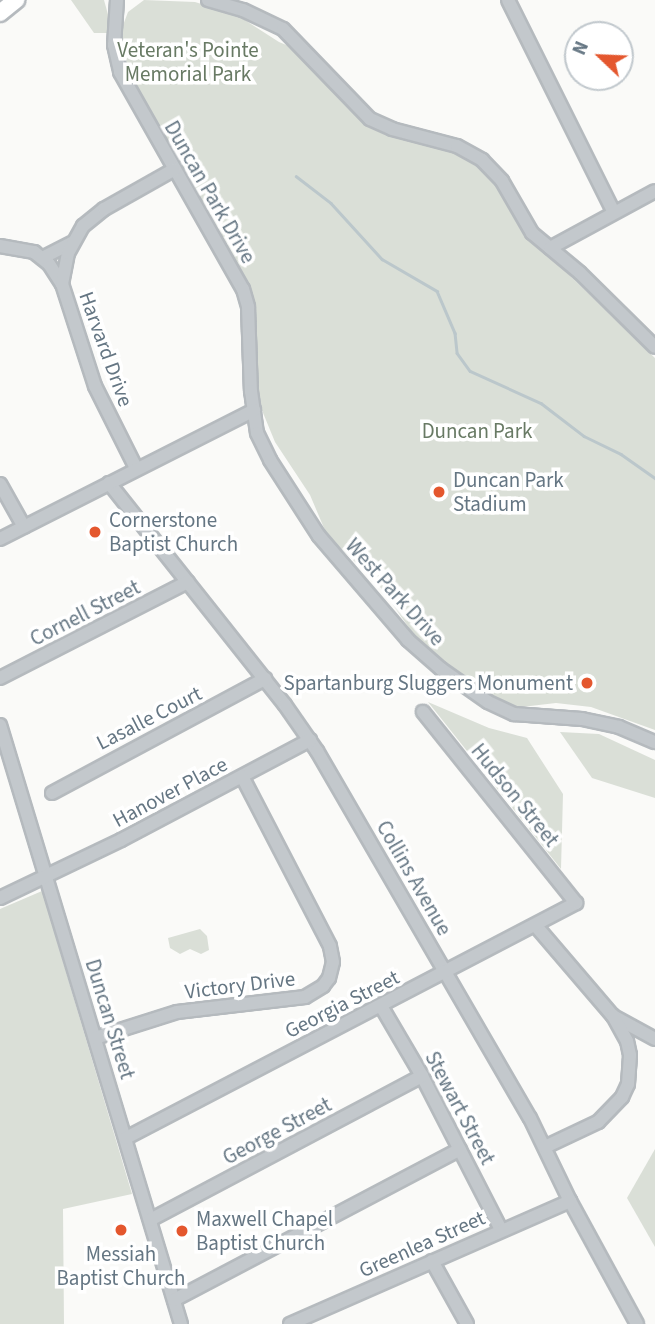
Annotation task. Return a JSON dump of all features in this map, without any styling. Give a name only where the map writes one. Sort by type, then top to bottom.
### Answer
[{"type":"main road","points":[[0,13],[16,0]]},
{"type":"street","name":"Duncan Park Drive","points":[[119,0],[114,45],[117,63],[133,98],[243,289],[247,307],[254,410]]},
{"type":"street","points":[[208,0],[243,10],[283,29],[370,119],[391,129],[457,146],[482,160],[502,181],[525,223],[655,347]]},
{"type":"street","points":[[508,0],[613,211]]},
{"type":"street","name":"Harvard Drive","points":[[136,468],[94,386],[62,284],[71,243],[83,226],[104,209],[175,169]]},
{"type":"street","points":[[550,248],[613,211],[655,191]]},
{"type":"street","points":[[43,258],[71,243]]},
{"type":"street","points":[[0,246],[26,249],[43,258],[62,284]]},
{"type":"street","points":[[227,422],[251,391]]},
{"type":"street","points":[[0,539],[254,410]]},
{"type":"street","name":"West Park Drive","points":[[254,410],[257,433],[270,460],[324,543],[408,640],[441,669],[507,712],[582,719],[619,727],[655,742]]},
{"type":"street","points":[[227,422],[240,423],[257,433]]},
{"type":"street","name":"Collins Avenue","points":[[109,483],[265,679],[310,740],[545,1147],[570,1200],[638,1324]]},
{"type":"street","points":[[0,484],[24,527]]},
{"type":"street","name":"Cornell Street","points":[[0,678],[188,582]]},
{"type":"street","name":"Lasalle Court","points":[[52,793],[103,763],[265,679]]},
{"type":"street","name":"Hudson Street","points":[[423,712],[576,903]]},
{"type":"street","name":"Duncan Street","points":[[1,733],[181,1324]]},
{"type":"street","name":"Hanover Place","points":[[0,898],[47,877],[310,740]]},
{"type":"street","name":"Victory Drive","points":[[95,1038],[177,1012],[305,997],[323,986],[329,978],[333,962],[331,946],[242,776]]},
{"type":"street","name":"Georgia Street","points":[[125,1138],[576,903]]},
{"type":"street","points":[[536,926],[613,1016],[624,1034],[630,1055],[629,1077],[622,1097],[598,1122],[545,1147]]},
{"type":"street","name":"Stewart Street","points":[[381,1006],[422,1076],[501,1230]]},
{"type":"street","points":[[613,1016],[655,1039]]},
{"type":"street","name":"George Street","points":[[150,1220],[422,1076]]},
{"type":"street","points":[[174,1300],[460,1149]]},
{"type":"street","name":"Greenlea Street","points":[[290,1324],[570,1200]]},
{"type":"street","points":[[432,1261],[467,1324]]},
{"type":"green space","points":[[71,0],[104,0],[109,18],[109,33],[94,33]]},
{"type":"green space","name":"Duncan Park","points":[[144,0],[195,2],[237,15],[279,42],[296,49],[340,100],[370,127],[450,150],[473,161],[493,181],[530,237],[655,358],[655,730],[591,707],[556,703],[513,708],[469,683],[417,639],[378,584],[327,535],[310,495],[275,442],[261,408],[255,354],[255,307],[237,262],[125,72],[119,36],[128,12]]},
{"type":"green space","points":[[428,702],[489,728],[527,738],[563,794],[561,869]]},
{"type":"green space","points":[[560,732],[599,734],[655,760],[655,798],[592,778]]},
{"type":"green space","points":[[42,891],[132,1194],[63,1209],[64,1324],[0,1324],[0,909]]},
{"type":"green space","points":[[200,929],[207,936],[209,950],[201,954],[190,949],[180,954],[170,948],[168,938]]},
{"type":"green space","points":[[655,1149],[655,1247],[627,1198]]},
{"type":"waterway","points":[[296,176],[331,203],[382,259],[437,291],[455,333],[457,353],[470,371],[541,403],[584,436],[621,454],[655,478]]},
{"type":"place","name":"Duncan Park Stadium","points":[[439,492]]},
{"type":"place","name":"Cornerstone Baptist Church","points":[[95,532]]},
{"type":"place","name":"Spartanburg Sluggers Monument","points":[[587,683]]},
{"type":"place","name":"Messiah Baptist Church","points":[[121,1230]]},
{"type":"place","name":"Maxwell Chapel Baptist Church","points":[[182,1231]]},
{"type":"park label","name":"Veteran's Pointe Memorial Park","points":[[188,62]]}]
